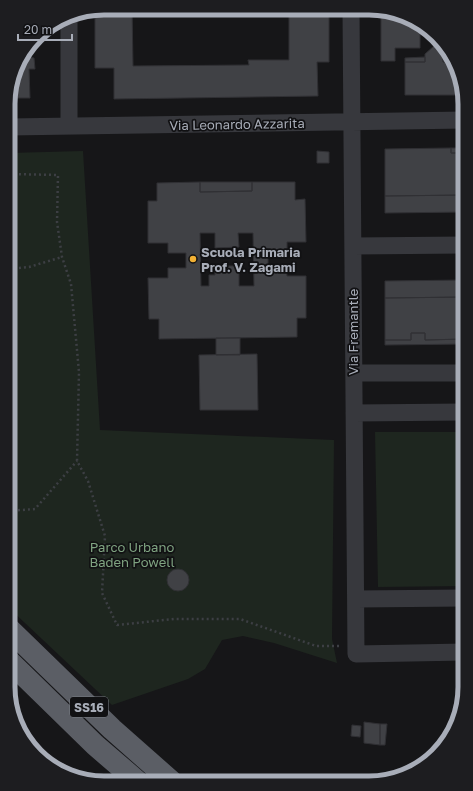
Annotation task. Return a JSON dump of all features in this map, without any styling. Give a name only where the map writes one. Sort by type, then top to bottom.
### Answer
[{"type":"highway","name":"SS16","points":[[15,635],[112,729],[165,776]]},
{"type":"highway","name":"SS16","points":[[15,667],[95,745],[131,776]]},
{"type":"street","name":"Via Fremantle","points":[[351,15],[356,650]]},
{"type":"street","points":[[69,22],[69,126]]},
{"type":"street","name":"Via Leonardo Azzarita","points":[[15,127],[458,120]]},
{"type":"street","points":[[353,246],[458,245]]},
{"type":"street","points":[[354,373],[458,373]]},
{"type":"street","points":[[354,413],[458,412]]},
{"type":"street","points":[[356,599],[458,598]]},
{"type":"street","points":[[356,650],[458,652]]},
{"type":"path","points":[[15,174],[58,175],[57,222],[62,257],[71,284],[79,372],[77,461],[88,481],[105,536],[102,593],[117,625],[174,619],[240,619],[316,646],[356,650]]},
{"type":"path","points":[[15,268],[29,267],[62,257]]},
{"type":"path","points":[[15,510],[34,509],[77,461]]},
{"type":"green space","name":"Parco Urbano Baden Powell","points":[[83,151],[100,430],[334,440],[332,639],[337,663],[274,643],[243,636],[222,640],[205,669],[188,679],[112,705],[15,614],[15,153]]},
{"type":"green space","points":[[375,432],[458,432],[458,586],[378,587]]},
{"type":"building","points":[[132,15],[133,66],[249,65],[248,60],[289,60],[289,15],[329,15],[329,62],[317,62],[318,96],[114,99],[114,68],[95,68],[95,16]]},
{"type":"building","points":[[381,16],[403,22],[420,31],[420,48],[395,48],[395,61],[381,61]]},
{"type":"building","points":[[434,46],[442,53],[443,62],[447,62],[453,75],[458,95],[405,95],[405,62],[425,62],[425,54]]},
{"type":"building","points":[[29,56],[29,57],[34,58],[35,69],[29,69],[30,98],[16,98],[18,81]]},
{"type":"building","points":[[425,57],[425,62],[405,62],[405,58]]},
{"type":"building","points":[[443,57],[445,57],[447,62],[443,62]]},
{"type":"building","points":[[451,148],[458,148],[458,153],[451,153]]},
{"type":"building","points":[[451,148],[451,153],[458,153],[458,195],[385,196],[385,149]]},
{"type":"building","points":[[317,151],[329,152],[329,163],[317,163]]},
{"type":"building","name":"Scuola Primaria Prof. V. Zagami","points":[[200,182],[200,192],[252,191],[252,182],[295,182],[295,200],[305,199],[306,242],[287,242],[287,251],[268,252],[268,266],[286,266],[287,276],[306,276],[306,318],[297,318],[297,337],[159,339],[159,319],[149,319],[148,278],[168,278],[168,268],[186,268],[186,253],[168,253],[168,243],[148,243],[148,201],[157,201],[157,183]],"holes":[[[200,233],[215,233],[215,248],[239,247],[238,233],[253,233],[254,286],[239,286],[239,266],[215,266],[215,275],[209,275],[209,286],[201,286]]]},
{"type":"building","points":[[200,182],[252,182],[252,191],[200,192]]},
{"type":"building","points":[[458,195],[458,212],[385,213],[385,196]]},
{"type":"building","points":[[458,280],[458,297],[385,298],[385,281]]},
{"type":"building","points":[[458,297],[458,339],[425,340],[425,333],[411,333],[411,340],[385,340],[385,298]]},
{"type":"building","points":[[411,333],[425,333],[425,340],[458,339],[458,344],[385,345],[385,340],[411,340]]},
{"type":"building","points":[[216,338],[240,338],[240,355],[216,355]]},
{"type":"building","points":[[257,354],[258,410],[200,410],[199,355]]},
{"type":"building","points":[[178,569],[186,572],[189,580],[186,588],[178,591],[170,588],[167,580],[170,572]]},
{"type":"building","points":[[364,722],[380,724],[380,745],[364,743]]},
{"type":"building","points":[[380,724],[387,724],[385,745],[380,745]]},
{"type":"building","points":[[352,725],[361,726],[360,737],[351,736]]},
{"type":"place","name":"Scuola Primaria Prof. V. Zagami","points":[[193,259]]}]
